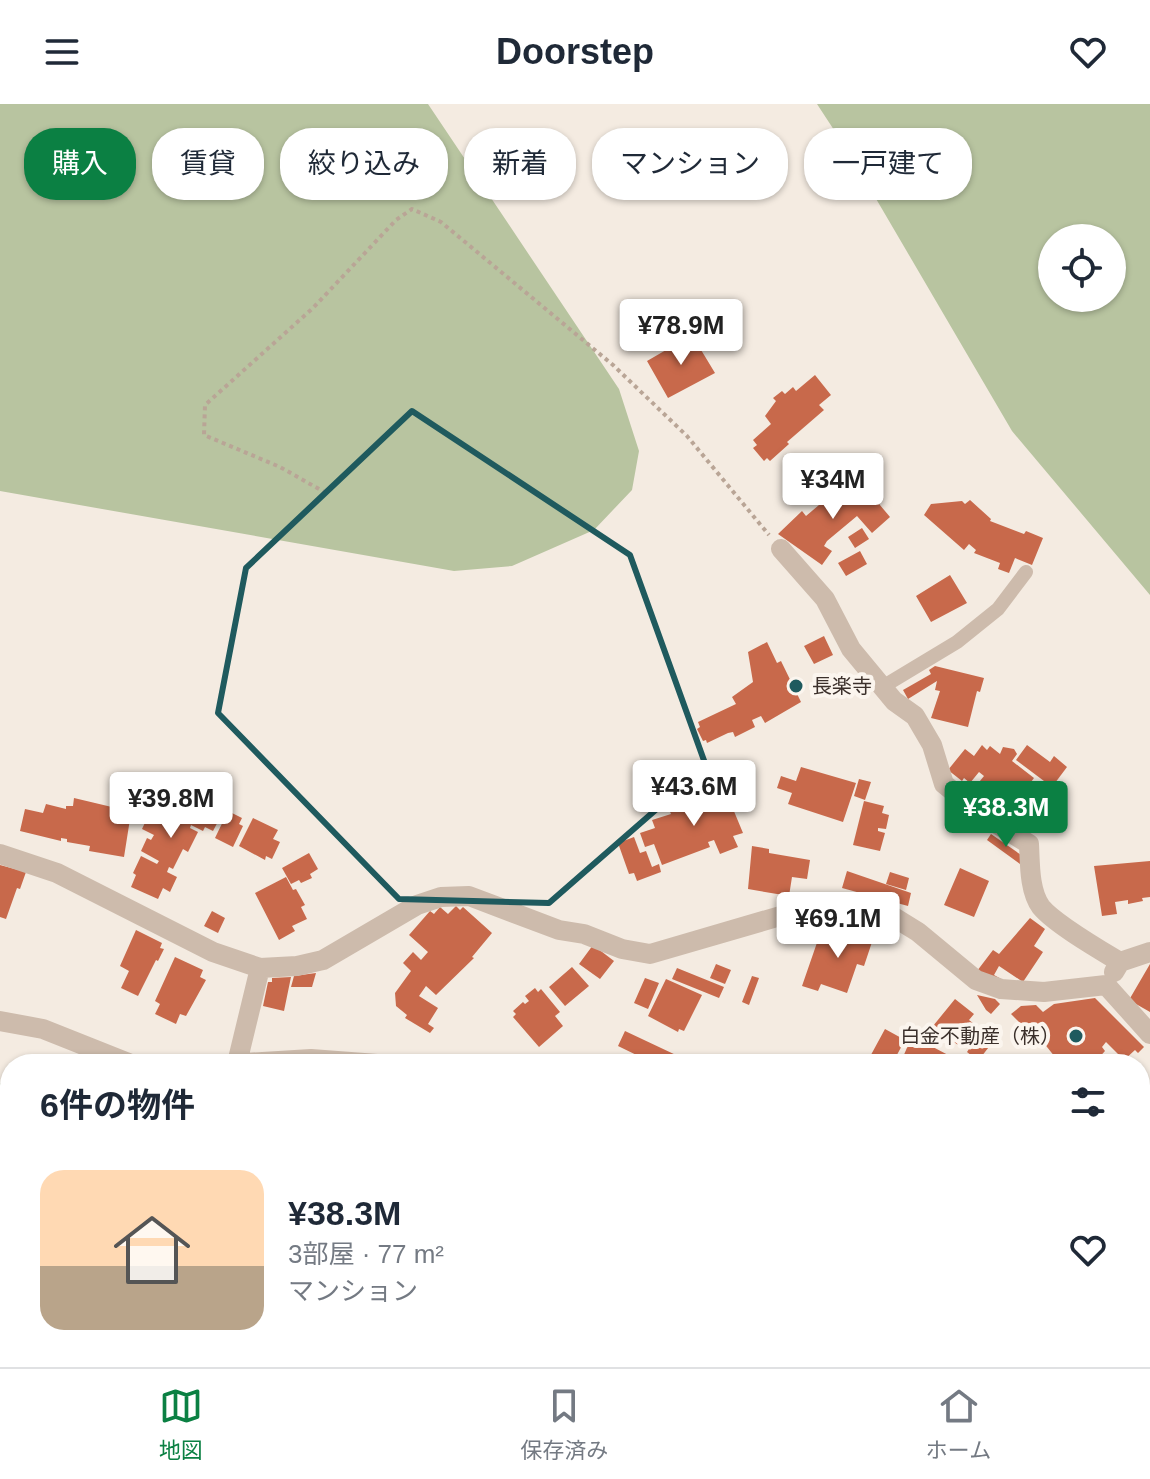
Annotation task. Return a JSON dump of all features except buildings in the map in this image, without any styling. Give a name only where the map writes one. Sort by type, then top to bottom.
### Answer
[{"type":"street","points":[[781,549],[825,599],[851,649],[894,701],[915,716],[932,745],[944,784],[981,814],[1029,844],[1031,876],[1040,906],[1078,936],[1120,962]]},
{"type":"street","points":[[0,854],[57,873],[213,952],[260,968],[297,966],[323,960],[417,905],[441,897],[469,896],[559,930],[584,934],[622,949],[650,954],[818,905],[851,905],[884,911],[918,932],[976,980],[1001,989],[1044,992],[1106,985]]},
{"type":"street","points":[[1106,985],[1120,962],[1150,952]]},
{"type":"street","points":[[239,1054],[260,968]]},
{"type":"street","points":[[1106,985],[1150,1034]]},
{"type":"street","points":[[0,1021],[43,1029],[106,1054]]},
{"type":"lane","points":[[884,686],[978,626],[998,609],[1026,572]]},
{"type":"path","points":[[326,493],[280,467],[204,435],[205,405],[313,308],[396,220],[412,209],[441,222],[613,365],[687,436],[781,549]]},
{"type":"highlighted area","points":[[412,411],[630,555],[706,766],[549,903],[399,899],[218,713],[246,568]]},
{"type":"green space","points":[[0,104],[428,104],[444,128],[280,128],[280,200],[448,200],[448,134],[464,158],[464,200],[492,200],[619,389],[639,451],[632,490],[594,530],[512,566],[454,571],[0,491]]},
{"type":"green space","points":[[817,104],[1150,104],[1150,595],[1012,431],[877,200],[972,200],[972,128],[833,128]]},
{"type":"place","name":"長楽寺","points":[[796,686]]},
{"type":"place","name":"白金不動産（株）","points":[[1076,1036]]}]
